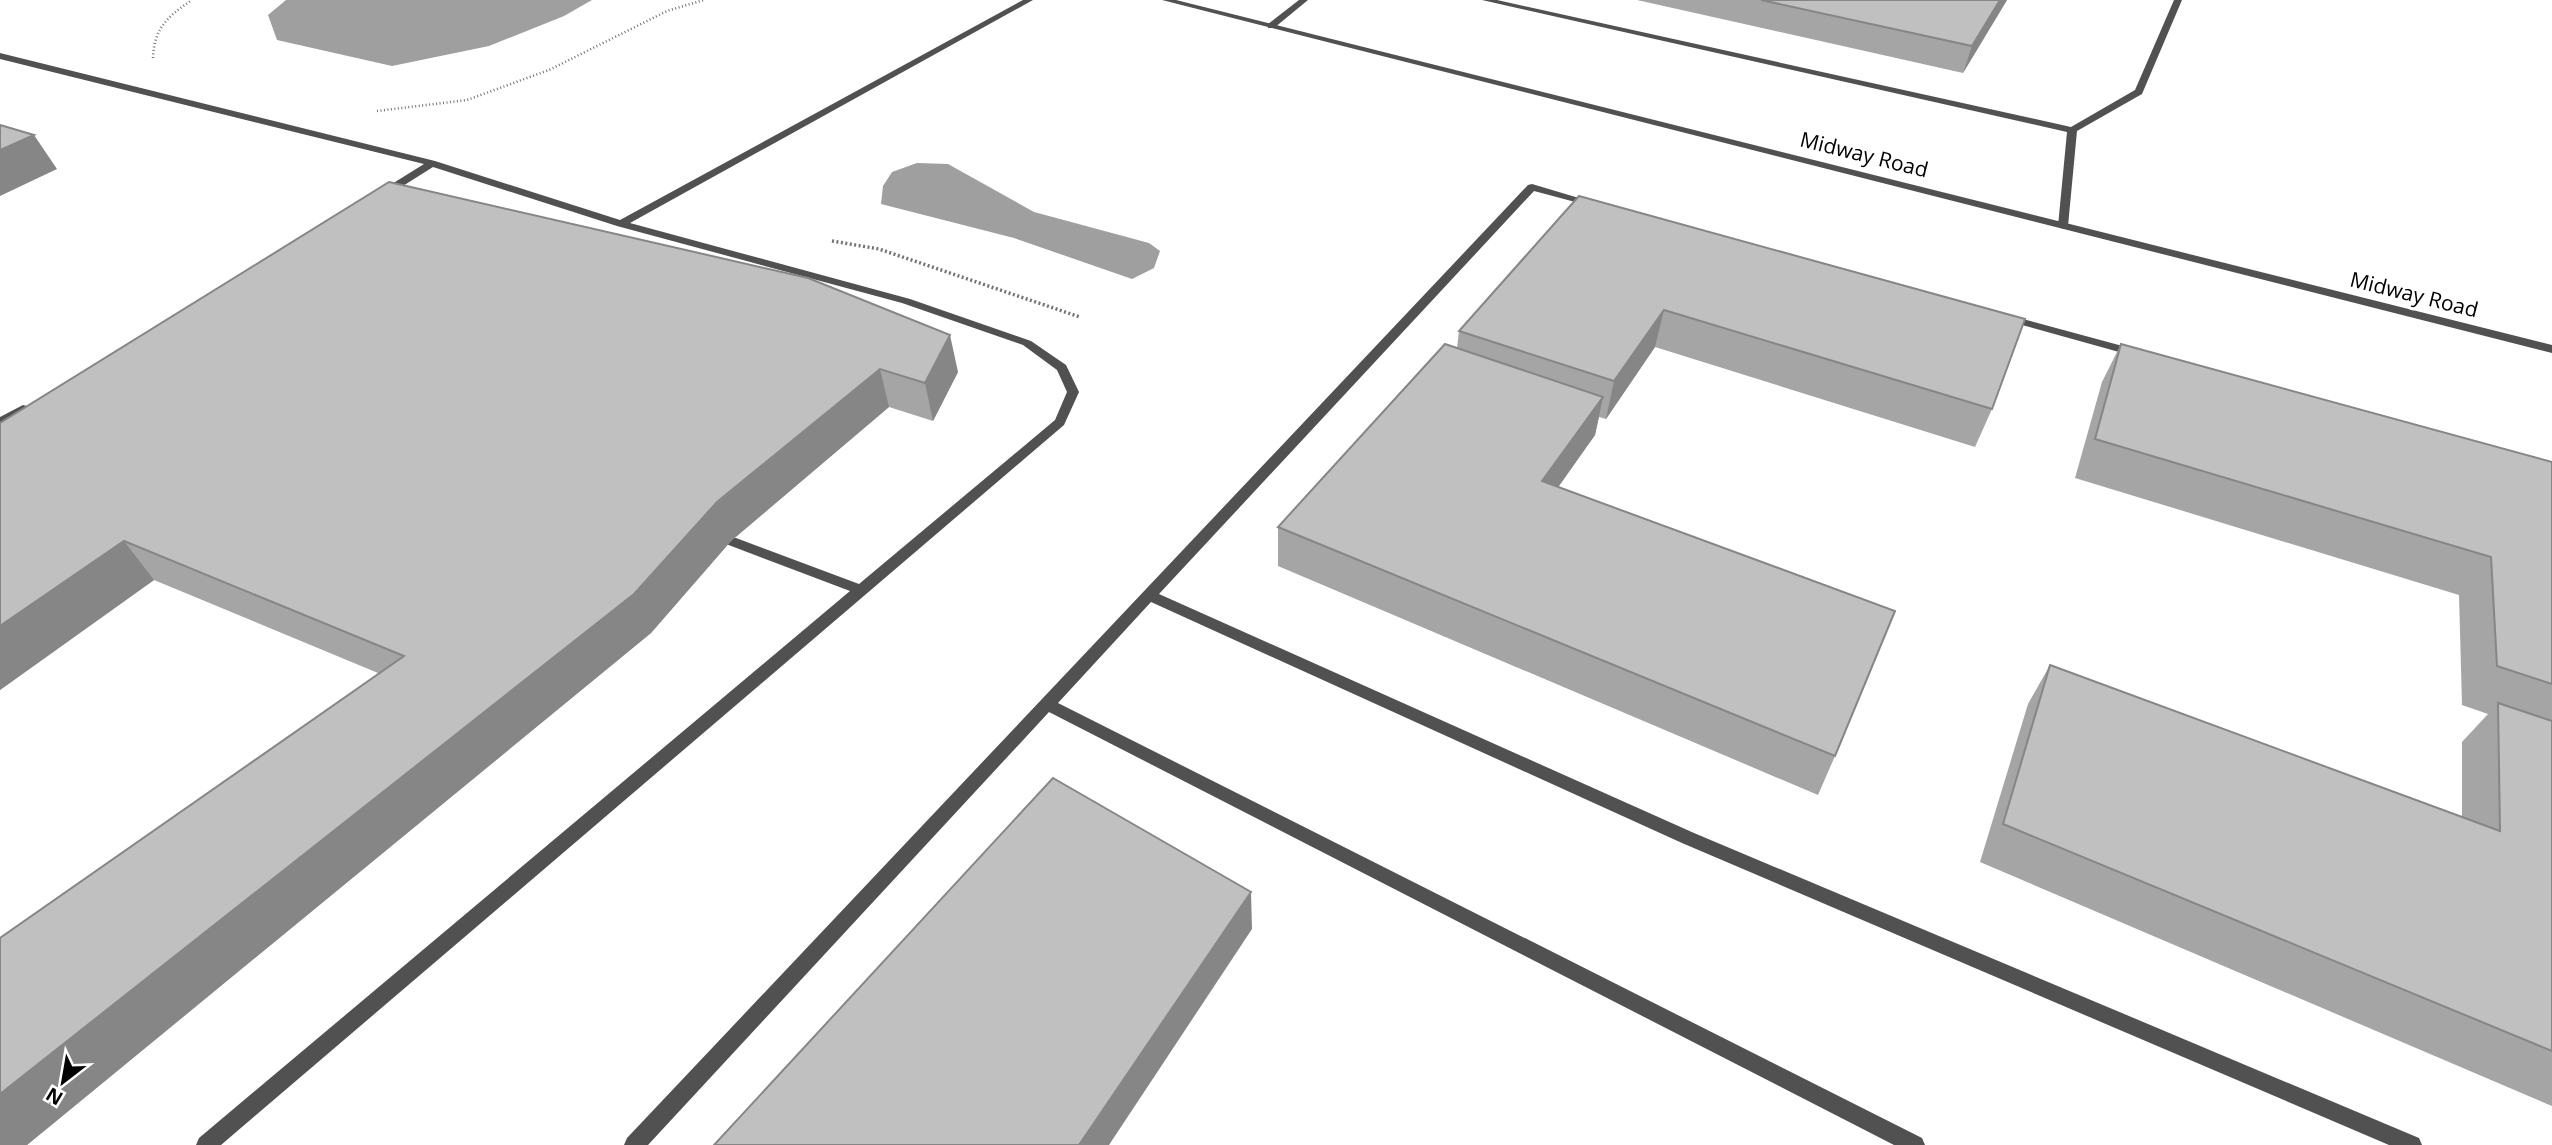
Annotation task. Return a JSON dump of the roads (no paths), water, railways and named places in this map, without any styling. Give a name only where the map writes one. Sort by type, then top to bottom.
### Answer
[{"type":"street","points":[[621,224],[1029,0]]},
{"type":"street","name":"Midway Road","points":[[1167,0],[2552,349]]},
{"type":"street","points":[[1271,26],[1304,0]]},
{"type":"street","points":[[1486,0],[2072,130],[2139,92],[2178,0]]},
{"type":"street","points":[[0,56],[432,163],[621,224],[906,301],[1027,343],[1062,368],[1073,391],[1060,422],[206,1145]]},
{"type":"street","points":[[2063,226],[2072,130]]},
{"type":"street","points":[[372,201],[432,163]]},
{"type":"street","points":[[634,1145],[1532,187],[1612,209]]},
{"type":"street","points":[[1988,312],[2149,356]]},
{"type":"street","points":[[0,422],[36,401]]},
{"type":"street","points":[[731,541],[861,590]]},
{"type":"street","points":[[1148,595],[1688,838],[2412,1145]]},
{"type":"street","points":[[1049,705],[1915,1145]]}]
